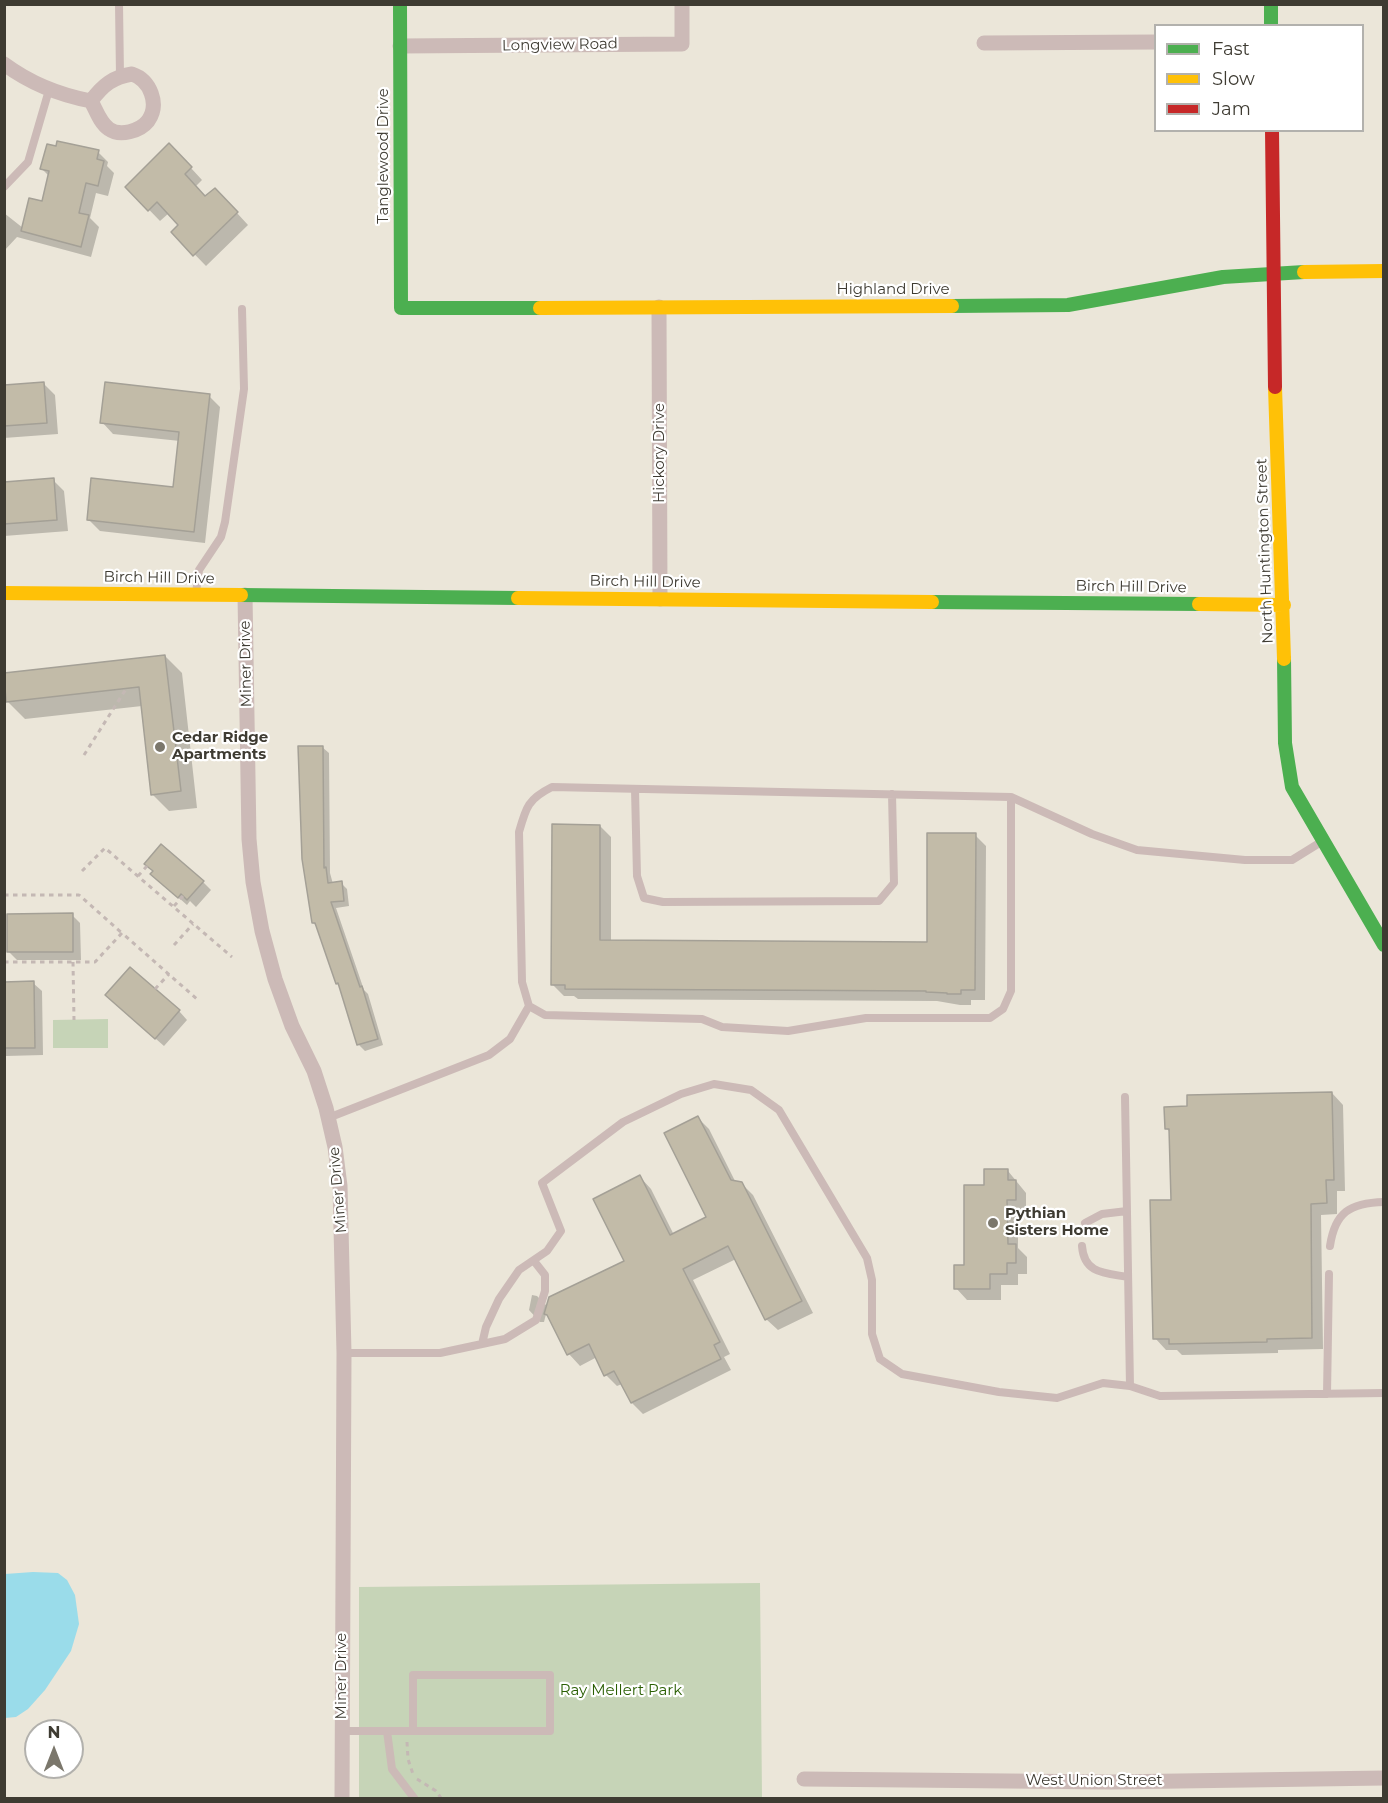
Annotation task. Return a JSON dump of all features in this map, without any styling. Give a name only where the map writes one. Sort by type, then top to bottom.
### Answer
[{"type":"street","name":"Tanglewood Drive","points":[[400,4],[400,308]]},
{"type":"street","name":"Longview Road","points":[[400,46],[682,44],[682,4]]},
{"type":"street","points":[[1271,4],[1271,24]]},
{"type":"street","points":[[984,43],[1154,42]]},
{"type":"street","points":[[4,64],[49,90],[67,97],[91,101]]},
{"type":"street","points":[[132,74],[147,82],[151,91],[152,111],[148,121],[138,129],[120,133],[109,130],[91,101],[103,86],[120,76],[132,74]]},
{"type":"street","name":"North Huntington Street","points":[[1272,132],[1275,389],[1284,605],[1285,743],[1293,787],[1383,945]]},
{"type":"street","name":"Highland Drive","points":[[400,308],[1068,305],[1112,300],[1223,277],[1274,273],[1383,272]]},
{"type":"street","name":"Hickory Drive","points":[[659,307],[660,599]]},
{"type":"street","name":"Birch Hill Drive","points":[[4,593],[1284,605]]},
{"type":"street","name":"Miner Drive","points":[[245,595],[249,839],[253,882],[262,931],[275,979],[292,1026],[314,1071],[328,1118],[335,1147],[340,1186],[344,1353],[342,1798]]},
{"type":"street","name":"West Union Street","points":[[804,1779],[1111,1782],[1383,1778]]},
{"type":"lane","points":[[119,4],[120,76]]},
{"type":"lane","points":[[4,187],[28,162],[49,90]]},
{"type":"lane","points":[[196,594],[199,570],[221,537],[225,522],[244,389],[242,309]]},
{"type":"lane","points":[[1011,797],[1011,991],[1003,1009],[990,1018],[866,1018],[788,1031],[722,1027],[702,1019],[544,1015],[529,1006],[522,982],[519,832],[525,811],[535,795],[552,787],[1011,797],[1092,834],[1137,850],[1245,860],[1292,860],[1322,841]]},
{"type":"lane","points":[[635,789],[637,876],[644,898],[663,902],[879,901],[894,882],[892,794]]},
{"type":"lane","points":[[328,1118],[489,1055],[510,1039],[529,1006]]},
{"type":"lane","points":[[482,1344],[486,1327],[499,1299],[519,1270],[547,1251],[561,1231],[542,1183],[623,1122],[681,1094],[714,1084],[751,1090],[779,1110],[867,1258],[873,1280],[872,1334],[880,1359],[902,1374],[999,1392],[1057,1398],[1103,1383],[1130,1386],[1160,1396],[1383,1393]]},
{"type":"lane","points":[[1125,1096],[1130,1386]]},
{"type":"lane","points":[[1330,1246],[1332,1230],[1337,1220],[1346,1211],[1357,1204],[1383,1202]]},
{"type":"lane","points":[[1085,1223],[1102,1214],[1127,1211]]},
{"type":"lane","points":[[1082,1246],[1083,1257],[1090,1268],[1108,1274],[1128,1276]]},
{"type":"lane","points":[[344,1353],[440,1353],[505,1339],[536,1320],[545,1291],[545,1275],[534,1260]]},
{"type":"lane","points":[[1327,1394],[1329,1274]]},
{"type":"lane","points":[[342,1731],[387,1731],[410,1731],[550,1731],[550,1675],[413,1675],[410,1731]]},
{"type":"lane","points":[[387,1731],[392,1769],[414,1798]]},
{"type":"path","points":[[84,755],[126,689]]},
{"type":"path","points":[[82,871],[105,848],[232,957]]},
{"type":"path","points":[[138,876],[147,866]]},
{"type":"path","points":[[4,895],[79,895],[198,1000]]},
{"type":"path","points":[[174,907],[183,896]]},
{"type":"path","points":[[174,945],[193,924]]},
{"type":"path","points":[[4,962],[95,962],[122,933]]},
{"type":"path","points":[[73,962],[74,1020]]},
{"type":"path","points":[[155,989],[169,974]]},
{"type":"path","points":[[410,1731],[408,1759],[410,1769],[416,1778],[436,1791],[441,1798]]},
{"type":"green space","points":[[108,1019],[108,1048],[53,1048],[53,1020]]},
{"type":"green space","name":"Ray Mellert Park","points":[[760,1583],[762,1798],[359,1798],[359,1587]]},
{"type":"water","points":[[58,1573],[67,1580],[75,1595],[79,1624],[71,1651],[45,1690],[28,1709],[16,1717],[5,1718],[5,1574]]},
{"type":"building","points":[[57,141],[99,150],[97,159],[104,161],[98,186],[86,183],[79,213],[89,215],[81,247],[21,231],[29,198],[42,201],[49,171],[40,169],[47,144],[56,146]]},
{"type":"building","points":[[169,143],[192,167],[185,174],[205,196],[215,188],[238,212],[193,256],[171,232],[178,225],[157,202],[148,211],[125,187]]},
{"type":"building","points":[[44,382],[47,423],[4,426],[4,385]]},
{"type":"building","points":[[105,382],[210,394],[194,532],[87,520],[91,478],[173,487],[179,432],[100,423]]},
{"type":"building","points":[[54,478],[57,520],[4,524],[4,482]]},
{"type":"building","name":"Cedar Ridge Apartments","points":[[165,655],[181,791],[151,795],[139,687],[6,702],[4,673]]},
{"type":"building","points":[[298,746],[323,746],[324,868],[326,867],[328,883],[342,881],[344,901],[331,902],[360,987],[362,986],[378,1039],[357,1045],[338,983],[336,984],[315,923],[312,923],[302,859]]},
{"type":"building","points":[[552,824],[600,825],[600,940],[927,942],[927,833],[976,833],[975,990],[961,990],[961,994],[947,994],[926,991],[565,989],[565,985],[551,985]]},
{"type":"building","points":[[161,844],[204,881],[187,900],[181,894],[178,898],[150,874],[153,871],[144,864]]},
{"type":"building","points":[[73,913],[73,952],[7,952],[7,914]]},
{"type":"building","points":[[130,967],[180,1010],[155,1039],[105,995]]},
{"type":"building","points":[[34,981],[35,1048],[4,1048],[4,982]]},
{"type":"building","points":[[1332,1092],[1334,1180],[1326,1180],[1327,1203],[1311,1204],[1312,1338],[1267,1339],[1267,1342],[1169,1344],[1169,1339],[1153,1339],[1150,1200],[1171,1200],[1169,1129],[1165,1129],[1164,1107],[1187,1106],[1187,1095]]},
{"type":"building","points":[[698,1116],[731,1180],[742,1182],[802,1301],[765,1320],[728,1246],[683,1269],[720,1342],[714,1345],[721,1359],[631,1403],[614,1371],[604,1376],[589,1344],[567,1355],[547,1315],[544,1314],[549,1297],[624,1261],[593,1199],[640,1175],[670,1235],[706,1217],[664,1133]]},
{"type":"building","name":"Pythian Sisters Home","points":[[984,1169],[1008,1169],[1008,1180],[1016,1180],[1016,1200],[1007,1200],[1008,1244],[1016,1244],[1016,1263],[1007,1263],[1007,1274],[990,1274],[990,1289],[954,1289],[954,1265],[964,1265],[964,1185],[984,1185]]},
{"type":"traffic: fast","points":[[400,4],[401,308],[540,308]]},
{"type":"traffic: fast","points":[[1271,4],[1271,24]]},
{"type":"traffic: fast","points":[[952,306],[1068,305],[1223,277],[1304,272]]},
{"type":"traffic: fast","points":[[241,595],[518,598]]},
{"type":"traffic: fast","points":[[932,602],[1199,604]]},
{"type":"traffic: fast","points":[[1284,659],[1285,743],[1292,787],[1384,945]]},
{"type":"traffic: slow","points":[[1304,272],[1384,271]]},
{"type":"traffic: slow","points":[[540,308],[952,306]]},
{"type":"traffic: slow","points":[[1275,387],[1284,659]]},
{"type":"traffic: slow","points":[[4,593],[241,595]]},
{"type":"traffic: slow","points":[[518,598],[932,602]]},
{"type":"traffic: slow","points":[[1199,604],[1284,605]]},
{"type":"traffic: jam","points":[[1272,132],[1275,387]]},
{"type":"place","name":"Cedar Ridge Apartments","points":[[160,747]]},
{"type":"place","name":"Pythian Sisters Home","points":[[993,1223]]}]
